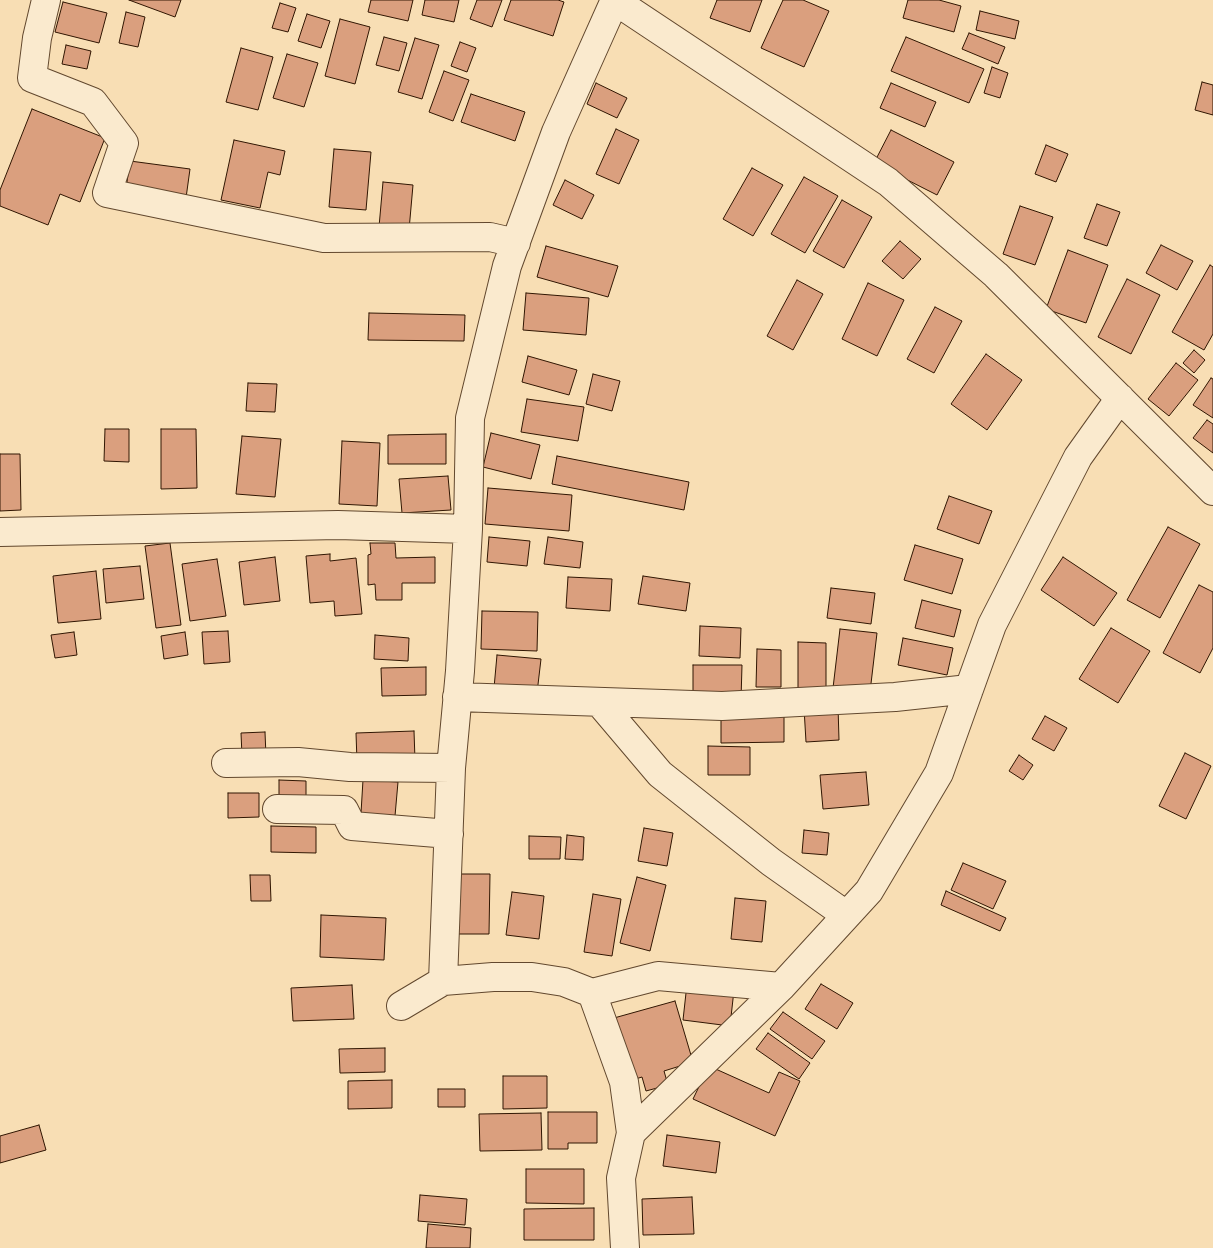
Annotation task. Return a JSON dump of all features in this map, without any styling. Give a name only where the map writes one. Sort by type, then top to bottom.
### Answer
[{"type":"street","points":[[46,0],[37,38],[32,78],[93,102],[124,143],[107,193],[324,238],[490,237],[516,242]]},
{"type":"street","points":[[443,981],[451,768],[468,530],[470,418],[508,266],[516,242],[556,132],[615,0],[888,182],[996,275],[1213,491]]},
{"type":"street","points":[[631,1132],[781,987],[869,891],[939,773],[992,625],[1074,466],[1120,398]]},
{"type":"street","points":[[0,532],[338,526],[468,530]]},
{"type":"street","points":[[457,697],[722,706],[894,697],[969,689]]},
{"type":"street","points":[[599,702],[660,774],[772,862],[846,915]]},
{"type":"street","points":[[226,763],[298,762],[350,767],[451,768]]},
{"type":"street","points":[[277,809],[344,810],[352,826],[449,834]]},
{"type":"street","points":[[401,1006],[443,981],[493,977],[532,977],[564,982],[592,993],[658,976],[781,987]]},
{"type":"street","points":[[592,993],[624,1082],[631,1132],[621,1178],[625,1248]]},
{"type":"building","points":[[129,0],[181,0],[175,17]]},
{"type":"building","points":[[371,0],[413,0],[408,21],[368,12]]},
{"type":"building","points":[[425,0],[459,0],[454,22],[422,15]]},
{"type":"building","points":[[477,0],[502,0],[492,27],[470,19]]},
{"type":"building","points":[[511,0],[558,0],[564,2],[553,36],[504,20]]},
{"type":"building","points":[[717,0],[762,0],[750,32],[710,18]]},
{"type":"building","points":[[783,0],[803,0],[829,11],[804,67],[761,48]]},
{"type":"building","points":[[908,0],[939,0],[961,6],[954,32],[903,18]]},
{"type":"building","points":[[63,2],[107,13],[99,43],[55,32]]},
{"type":"building","points":[[280,3],[296,8],[288,32],[272,28]]},
{"type":"building","points":[[980,11],[1019,21],[1015,39],[976,30]]},
{"type":"building","points":[[126,12],[145,17],[138,47],[119,43]]},
{"type":"building","points":[[307,14],[330,21],[321,48],[298,41]]},
{"type":"building","points":[[340,19],[370,27],[355,84],[325,76]]},
{"type":"building","points":[[969,33],[1005,47],[998,64],[962,49]]},
{"type":"building","points":[[384,37],[407,43],[399,71],[376,65]]},
{"type":"building","points":[[906,37],[984,69],[969,103],[891,71]]},
{"type":"building","points":[[415,38],[439,45],[422,99],[398,92]]},
{"type":"building","points":[[460,42],[476,48],[467,72],[451,66]]},
{"type":"building","points":[[66,45],[91,51],[87,69],[62,64]]},
{"type":"building","points":[[241,48],[273,57],[258,110],[226,102]]},
{"type":"building","points":[[287,54],[318,63],[304,107],[273,98]]},
{"type":"building","points":[[992,67],[1008,73],[1000,98],[984,93]]},
{"type":"building","points":[[444,71],[469,80],[453,121],[429,112]]},
{"type":"building","points":[[1202,82],[1213,85],[1213,115],[1195,110]]},
{"type":"building","points":[[596,83],[627,98],[617,118],[587,104]]},
{"type":"building","points":[[891,83],[936,102],[925,127],[880,108]]},
{"type":"building","points":[[471,94],[525,112],[515,141],[461,122]]},
{"type":"building","points":[[32,109],[105,138],[80,202],[60,194],[48,225],[0,206],[0,190]]},
{"type":"building","points":[[616,129],[639,140],[619,184],[596,174]]},
{"type":"building","points":[[891,130],[954,162],[937,195],[874,163]]},
{"type":"building","points":[[234,140],[285,151],[280,175],[268,172],[260,208],[221,200]]},
{"type":"building","points":[[1046,145],[1068,154],[1056,182],[1035,174]]},
{"type":"building","points":[[334,149],[371,152],[366,210],[329,207]]},
{"type":"building","points":[[130,161],[190,169],[186,198],[126,189]]},
{"type":"building","points":[[752,168],[783,185],[753,236],[723,219]]},
{"type":"building","points":[[804,177],[838,196],[805,253],[771,234]]},
{"type":"building","points":[[565,180],[594,195],[582,219],[553,205]]},
{"type":"building","points":[[383,182],[413,185],[409,230],[379,227]]},
{"type":"building","points":[[842,200],[872,217],[844,268],[813,251]]},
{"type":"building","points":[[1097,204],[1120,212],[1107,246],[1084,238]]},
{"type":"building","points":[[1020,206],[1053,217],[1035,265],[1003,254]]},
{"type":"building","points":[[900,241],[921,259],[903,279],[882,261]]},
{"type":"building","points":[[1161,245],[1193,261],[1177,290],[1146,273]]},
{"type":"building","points":[[546,246],[618,266],[608,297],[537,277]]},
{"type":"building","points":[[1068,250],[1108,265],[1086,323],[1046,309]]},
{"type":"building","points":[[1210,265],[1213,267],[1213,334],[1204,350],[1172,332]]},
{"type":"building","points":[[1127,279],[1160,295],[1131,354],[1098,337]]},
{"type":"building","points":[[797,280],[823,294],[793,350],[767,336]]},
{"type":"building","points":[[868,283],[904,300],[877,356],[842,339]]},
{"type":"building","points":[[526,293],[589,298],[586,335],[523,330]]},
{"type":"building","points":[[935,307],[962,321],[934,373],[907,359]]},
{"type":"building","points":[[369,313],[465,315],[464,341],[368,340]]},
{"type":"building","points":[[1194,350],[1205,360],[1194,373],[1183,363]]},
{"type":"building","points":[[986,354],[1022,380],[987,430],[951,404]]},
{"type":"building","points":[[528,356],[577,370],[569,395],[522,382]]},
{"type":"building","points":[[1176,363],[1198,380],[1169,416],[1148,399]]},
{"type":"building","points":[[593,374],[620,381],[612,411],[586,404]]},
{"type":"building","points":[[1211,378],[1213,379],[1213,418],[1193,405]]},
{"type":"building","points":[[248,383],[277,384],[275,412],[246,411]]},
{"type":"building","points":[[527,399],[584,407],[578,441],[521,432]]},
{"type":"building","points":[[1207,420],[1213,424],[1213,453],[1193,438]]},
{"type":"building","points":[[105,429],[129,429],[129,462],[104,461]]},
{"type":"building","points":[[161,429],[196,429],[197,488],[161,489]]},
{"type":"building","points":[[491,433],[540,445],[531,479],[483,467]]},
{"type":"building","points":[[446,434],[446,464],[388,464],[388,435]]},
{"type":"building","points":[[242,436],[281,439],[275,497],[236,494]]},
{"type":"building","points":[[342,441],[380,443],[377,506],[339,504]]},
{"type":"building","points":[[0,454],[20,454],[21,510],[0,511]]},
{"type":"building","points":[[557,456],[689,482],[684,510],[552,484]]},
{"type":"building","points":[[448,476],[451,510],[402,513],[399,479]]},
{"type":"building","points":[[488,488],[572,495],[569,531],[485,524]]},
{"type":"building","points":[[949,496],[992,511],[979,544],[937,529]]},
{"type":"building","points":[[1168,527],[1200,544],[1160,618],[1127,600]]},
{"type":"building","points":[[489,537],[530,541],[527,566],[487,562]]},
{"type":"building","points":[[548,537],[583,542],[580,568],[544,564]]},
{"type":"building","points":[[170,543],[181,625],[156,628],[145,546]]},
{"type":"building","points":[[370,543],[395,543],[396,558],[435,557],[435,583],[402,583],[402,600],[376,600],[375,584],[368,585],[368,555],[371,554]]},
{"type":"building","points":[[915,545],[963,559],[952,594],[904,580]]},
{"type":"building","points":[[330,554],[330,561],[356,558],[362,614],[335,616],[334,601],[310,603],[306,556]]},
{"type":"building","points":[[275,557],[280,601],[244,605],[239,562]]},
{"type":"building","points":[[1063,557],[1117,593],[1094,626],[1041,590]]},
{"type":"building","points":[[217,559],[226,616],[190,621],[182,564]]},
{"type":"building","points":[[140,566],[144,599],[106,603],[103,569]]},
{"type":"building","points":[[96,571],[101,619],[58,623],[53,576]]},
{"type":"building","points":[[643,576],[690,583],[686,611],[638,604]]},
{"type":"building","points":[[568,577],[612,579],[610,611],[566,608]]},
{"type":"building","points":[[1199,585],[1213,592],[1213,648],[1200,673],[1163,653]]},
{"type":"building","points":[[831,588],[875,593],[871,624],[827,618]]},
{"type":"building","points":[[922,600],[961,610],[954,637],[915,628]]},
{"type":"building","points":[[482,611],[538,612],[537,651],[481,649]]},
{"type":"building","points":[[700,626],[741,628],[740,658],[699,656]]},
{"type":"building","points":[[1111,628],[1150,651],[1118,703],[1079,679]]},
{"type":"building","points":[[840,629],[877,633],[870,692],[833,688]]},
{"type":"building","points":[[228,631],[230,662],[204,664],[202,632]]},
{"type":"building","points":[[74,632],[77,655],[55,658],[51,635]]},
{"type":"building","points":[[185,632],[188,655],[164,659],[161,636]]},
{"type":"building","points":[[375,635],[409,638],[408,661],[374,659]]},
{"type":"building","points":[[903,638],[953,648],[947,675],[898,665]]},
{"type":"building","points":[[798,642],[826,643],[826,688],[798,688]]},
{"type":"building","points":[[757,649],[781,650],[781,687],[756,687]]},
{"type":"building","points":[[497,655],[541,659],[537,693],[494,688]]},
{"type":"building","points":[[693,665],[742,665],[741,700],[693,699]]},
{"type":"building","points":[[426,667],[426,695],[382,696],[381,668]]},
{"type":"building","points":[[838,706],[839,740],[806,742],[804,708]]},
{"type":"building","points":[[784,712],[784,742],[721,743],[721,713]]},
{"type":"building","points":[[1045,716],[1067,728],[1054,751],[1032,739]]},
{"type":"building","points":[[414,731],[415,760],[357,762],[356,733]]},
{"type":"building","points":[[265,732],[266,756],[242,756],[241,733]]},
{"type":"building","points":[[708,746],[750,747],[750,775],[708,775]]},
{"type":"building","points":[[1185,753],[1211,766],[1186,819],[1159,806]]},
{"type":"building","points":[[1019,755],[1033,765],[1023,780],[1009,771]]},
{"type":"building","points":[[866,772],[869,805],[823,809],[820,775]]},
{"type":"building","points":[[279,780],[306,781],[306,801],[279,801]]},
{"type":"building","points":[[363,780],[398,782],[395,816],[361,813]]},
{"type":"building","points":[[228,793],[259,793],[259,817],[228,818]]},
{"type":"building","points":[[271,826],[316,827],[316,853],[271,852]]},
{"type":"building","points":[[644,828],[673,833],[667,866],[638,861]]},
{"type":"building","points":[[804,830],[829,833],[827,855],[802,853]]},
{"type":"building","points":[[567,835],[584,837],[583,860],[565,859]]},
{"type":"building","points":[[529,836],[561,837],[560,859],[529,859]]},
{"type":"building","points":[[963,863],[1006,881],[993,909],[951,890]]},
{"type":"building","points":[[457,874],[490,874],[489,934],[456,934]]},
{"type":"building","points":[[250,875],[270,875],[271,901],[251,901]]},
{"type":"building","points":[[637,877],[666,885],[650,951],[620,943]]},
{"type":"building","points":[[946,891],[1006,918],[1000,931],[941,905]]},
{"type":"building","points":[[512,892],[544,896],[539,939],[506,935]]},
{"type":"building","points":[[593,894],[621,899],[612,956],[584,952]]},
{"type":"building","points":[[735,898],[766,901],[762,942],[731,939]]},
{"type":"building","points":[[321,915],[386,918],[384,960],[320,957]]},
{"type":"building","points":[[687,984],[734,990],[730,1026],[683,1020]]},
{"type":"building","points":[[821,984],[853,1003],[837,1029],[805,1009]]},
{"type":"building","points":[[352,985],[354,1019],[293,1021],[291,988]]},
{"type":"building","points":[[675,1001],[693,1062],[664,1071],[668,1085],[646,1091],[642,1077],[632,1080],[614,1018]]},
{"type":"building","points":[[783,1012],[825,1041],[812,1059],[770,1029]]},
{"type":"building","points":[[768,1033],[810,1063],[799,1079],[756,1049]]},
{"type":"building","points":[[385,1048],[385,1072],[340,1073],[339,1049]]},
{"type":"building","points":[[709,1066],[769,1093],[779,1072],[800,1081],[775,1136],[693,1099]]},
{"type":"building","points":[[503,1076],[547,1076],[547,1108],[503,1109]]},
{"type":"building","points":[[392,1080],[392,1108],[348,1109],[348,1081]]},
{"type":"building","points":[[438,1089],[465,1089],[465,1107],[438,1107]]},
{"type":"building","points":[[548,1112],[597,1112],[597,1143],[568,1143],[568,1149],[548,1149]]},
{"type":"building","points":[[541,1113],[542,1150],[480,1151],[479,1114]]},
{"type":"building","points":[[39,1125],[46,1150],[0,1163],[0,1136]]},
{"type":"building","points":[[667,1135],[720,1142],[716,1173],[663,1166]]},
{"type":"building","points":[[526,1169],[584,1169],[584,1204],[526,1203]]},
{"type":"building","points":[[420,1195],[467,1199],[465,1225],[418,1221]]},
{"type":"building","points":[[692,1197],[694,1234],[643,1235],[642,1199]]},
{"type":"building","points":[[594,1208],[594,1240],[524,1240],[524,1209]]},
{"type":"building","points":[[428,1224],[471,1228],[470,1248],[426,1248]]}]
